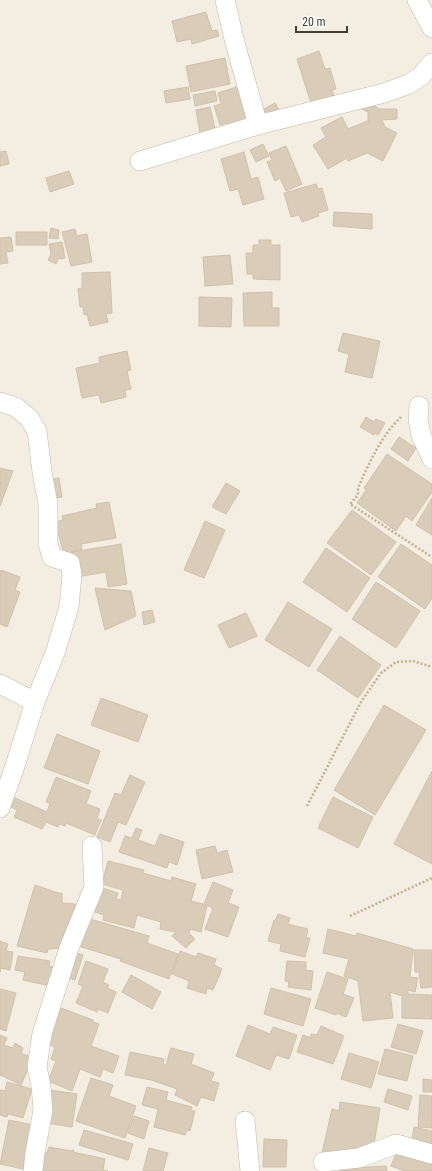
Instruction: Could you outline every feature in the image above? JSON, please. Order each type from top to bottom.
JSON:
[{"type":"street","points":[[225,0],[235,43],[258,125]]},
{"type":"street","points":[[417,0],[432,28]]},
{"type":"street","points":[[140,161],[258,125],[370,97],[409,84],[421,76],[432,63]]},
{"type":"street","points":[[0,402],[16,407],[29,418],[37,431],[48,504],[48,544],[52,557],[70,563],[72,575],[69,607],[55,654],[35,702],[0,808]]},
{"type":"street","points":[[419,406],[418,419],[421,435],[432,459]]},
{"type":"street","points":[[0,684],[35,702]]},
{"type":"street","points":[[33,1171],[43,1110],[42,1086],[37,1067],[42,1034],[69,948],[94,887],[92,846]]},
{"type":"street","points":[[246,1121],[250,1171]]},
{"type":"street","points":[[323,1162],[359,1158],[396,1144],[432,1154]]},
{"type":"path","points":[[419,406],[406,412],[394,423],[381,441],[358,488],[358,495],[350,504],[432,556]]},
{"type":"path","points":[[307,806],[361,702],[381,673],[396,662],[413,661],[432,667]]},
{"type":"path","points":[[350,916],[432,878]]},
{"type":"building","points":[[206,12],[212,31],[217,30],[219,36],[192,44],[191,39],[177,42],[172,21]]},
{"type":"building","points":[[319,51],[325,69],[330,68],[336,89],[332,90],[334,96],[311,103],[297,59]]},
{"type":"building","points":[[225,58],[230,84],[191,92],[186,66]]},
{"type":"building","points":[[243,85],[255,123],[230,131],[227,123],[220,125],[214,106],[221,104],[218,93]]},
{"type":"building","points":[[188,87],[190,99],[166,103],[164,91]]},
{"type":"building","points":[[215,91],[217,101],[195,106],[193,95]]},
{"type":"building","points":[[365,102],[380,109],[397,109],[397,119],[382,120],[385,127],[397,133],[383,161],[367,153],[348,161],[347,158],[328,169],[313,145],[326,137],[321,128],[342,117],[348,129],[370,120],[368,120],[368,112],[362,109]]},
{"type":"building","points":[[275,103],[282,116],[271,121],[264,109]]},
{"type":"building","points":[[210,107],[216,133],[201,139],[196,110]]},
{"type":"building","points":[[263,144],[269,156],[256,162],[250,150]]},
{"type":"building","points":[[286,146],[302,184],[286,191],[280,178],[275,181],[267,162],[272,160],[269,153]]},
{"type":"building","points":[[6,151],[9,164],[0,166],[0,152]]},
{"type":"building","points":[[244,152],[251,179],[258,177],[264,199],[243,205],[238,189],[230,191],[221,159]]},
{"type":"building","points":[[69,171],[74,184],[50,192],[46,178]]},
{"type":"building","points":[[316,184],[318,189],[322,188],[328,210],[318,213],[319,216],[302,222],[299,215],[291,217],[284,193]]},
{"type":"building","points":[[334,212],[372,214],[372,229],[333,226]]},
{"type":"building","points":[[51,228],[59,230],[58,239],[49,238]]},
{"type":"building","points":[[75,229],[77,236],[87,234],[92,262],[71,266],[62,232]]},
{"type":"building","points":[[16,232],[47,232],[47,245],[16,245]]},
{"type":"building","points":[[11,237],[13,251],[6,252],[8,263],[0,264],[0,238]]},
{"type":"building","points":[[259,240],[271,240],[271,245],[280,245],[280,280],[253,279],[253,274],[247,274],[246,253],[253,253],[253,245],[259,245]]},
{"type":"building","points":[[62,242],[65,258],[58,259],[56,264],[48,260],[51,254],[49,244]]},
{"type":"building","points":[[230,255],[233,284],[205,286],[203,257]]},
{"type":"building","points":[[110,272],[112,313],[106,314],[108,322],[90,326],[87,314],[84,315],[83,307],[80,307],[78,289],[82,288],[82,273]]},
{"type":"building","points":[[272,292],[272,308],[279,308],[279,326],[244,326],[243,293]]},
{"type":"building","points":[[199,297],[232,298],[231,327],[199,326]]},
{"type":"building","points":[[343,333],[380,341],[372,378],[345,372],[349,354],[338,351]]},
{"type":"building","points":[[127,351],[131,370],[127,371],[131,389],[125,390],[126,397],[101,403],[99,395],[82,398],[76,368],[100,363],[99,357]]},
{"type":"building","points":[[366,417],[374,422],[376,419],[385,423],[378,435],[375,433],[374,435],[360,427]]},
{"type":"building","points":[[399,437],[416,448],[408,461],[391,449]]},
{"type":"building","points":[[387,454],[432,484],[432,492],[412,521],[406,516],[396,531],[357,503],[366,490],[364,488]]},
{"type":"building","points":[[0,468],[13,471],[0,506]]},
{"type":"building","points":[[59,478],[62,497],[50,499],[46,480]]},
{"type":"building","points":[[226,483],[240,491],[226,514],[212,507]]},
{"type":"building","points":[[432,498],[432,535],[416,525]]},
{"type":"building","points":[[109,502],[116,538],[81,544],[82,549],[64,554],[55,522],[63,520],[62,516],[97,508],[96,504]]},
{"type":"building","points":[[352,510],[396,542],[371,575],[327,543]]},
{"type":"building","points":[[205,521],[225,530],[204,578],[184,570]]},
{"type":"building","points":[[121,544],[127,584],[108,587],[106,572],[77,577],[72,552]]},
{"type":"building","points":[[401,544],[432,565],[432,598],[425,609],[378,577]]},
{"type":"building","points":[[326,548],[370,578],[347,612],[303,582]]},
{"type":"building","points":[[1,570],[20,577],[15,590],[20,592],[7,627],[0,624]]},
{"type":"building","points":[[376,582],[420,611],[396,648],[352,619]]},
{"type":"building","points":[[95,588],[131,591],[136,616],[105,630]]},
{"type":"building","points":[[288,602],[332,629],[309,667],[265,640]]},
{"type":"building","points":[[152,610],[155,622],[144,625],[142,612]]},
{"type":"building","points":[[246,613],[257,636],[229,648],[218,625]]},
{"type":"building","points":[[340,636],[381,665],[358,698],[317,670]]},
{"type":"building","points":[[101,698],[148,715],[138,742],[91,725]]},
{"type":"building","points":[[384,705],[426,730],[375,815],[334,790]]},
{"type":"building","points":[[57,734],[100,751],[88,784],[44,768]]},
{"type":"building","points":[[432,771],[432,864],[394,844]]},
{"type":"building","points":[[130,775],[145,782],[126,825],[118,822],[110,842],[97,837],[115,793],[121,795]]},
{"type":"building","points":[[56,777],[91,791],[86,804],[100,809],[97,818],[101,820],[95,835],[66,823],[65,826],[59,824],[58,827],[46,822],[42,829],[14,817],[17,810],[9,806],[13,797],[47,812],[50,803],[46,802]]},
{"type":"building","points":[[333,797],[373,817],[358,848],[318,828]]},
{"type":"building","points":[[136,828],[142,830],[138,840],[155,846],[160,834],[184,842],[177,865],[169,862],[167,868],[119,852],[125,836],[132,838]]},
{"type":"building","points":[[215,846],[217,853],[227,850],[233,872],[202,879],[196,850]]},
{"type":"building","points":[[108,861],[144,870],[143,873],[171,881],[172,877],[196,884],[191,901],[207,905],[201,932],[190,929],[189,933],[195,939],[186,948],[172,936],[176,932],[160,929],[161,922],[137,915],[134,928],[103,920],[104,915],[92,911],[100,887],[118,893],[116,899],[121,900],[123,890],[102,884]]},
{"type":"building","points":[[213,882],[233,890],[228,903],[239,907],[228,937],[205,929],[213,908],[204,904]]},
{"type":"building","points":[[35,885],[62,893],[62,903],[75,904],[75,934],[63,934],[64,948],[48,949],[47,953],[17,946]]},
{"type":"building","points":[[278,914],[290,918],[288,924],[308,929],[306,938],[310,938],[305,957],[280,951],[281,944],[268,941],[274,920],[275,921]]},
{"type":"building","points":[[83,917],[149,936],[147,943],[178,954],[169,979],[120,961],[121,959],[75,945]]},
{"type":"building","points":[[328,929],[356,936],[357,933],[413,949],[410,977],[418,978],[415,992],[408,990],[408,994],[432,995],[432,1019],[402,1018],[402,996],[390,992],[393,1018],[363,1021],[358,981],[344,976],[349,959],[323,953]]},
{"type":"building","points":[[0,941],[8,944],[6,951],[13,952],[10,970],[1,968],[0,972]]},
{"type":"building","points":[[414,950],[432,950],[432,987],[421,988],[419,972],[415,972]]},
{"type":"building","points":[[180,951],[196,957],[198,953],[216,959],[214,965],[222,969],[213,990],[207,988],[206,994],[187,988],[189,981],[172,974]]},
{"type":"building","points":[[74,952],[83,955],[75,980],[66,977]]},
{"type":"building","points":[[18,956],[50,961],[49,966],[59,968],[55,987],[23,980],[25,972],[15,970]]},
{"type":"building","points":[[86,961],[108,969],[103,982],[109,985],[107,988],[116,992],[108,1013],[98,1009],[97,1012],[76,1003],[83,986],[78,984]]},
{"type":"building","points":[[287,961],[306,962],[306,970],[313,971],[311,990],[288,987],[289,982],[285,981]]},
{"type":"building","points":[[327,972],[348,979],[343,994],[354,998],[346,1017],[337,1013],[336,1015],[315,1008]]},
{"type":"building","points":[[131,975],[161,992],[152,1009],[122,992]]},
{"type":"building","points":[[271,988],[311,999],[303,1026],[264,1014]]},
{"type":"building","points":[[0,989],[16,993],[6,1031],[0,1029]]},
{"type":"building","points":[[61,1008],[93,1020],[93,1022],[99,1024],[91,1046],[119,1056],[113,1073],[103,1069],[100,1077],[80,1069],[72,1091],[48,1081],[56,1061],[51,1059],[55,1047],[47,1044]]},
{"type":"building","points":[[398,1024],[423,1031],[416,1054],[391,1047]]},
{"type":"building","points":[[248,1025],[270,1034],[273,1027],[297,1035],[289,1059],[276,1055],[270,1070],[236,1056]]},
{"type":"building","points":[[321,1026],[344,1036],[333,1064],[297,1052],[303,1035],[311,1038],[311,1034],[317,1035]]},
{"type":"building","points":[[0,1035],[7,1038],[4,1045],[13,1048],[15,1043],[23,1048],[21,1053],[33,1058],[21,1085],[0,1075]]},
{"type":"building","points":[[171,1048],[194,1054],[191,1064],[214,1073],[211,1081],[219,1083],[214,1101],[201,1097],[197,1106],[175,1095],[177,1089],[151,1080],[125,1075],[130,1052],[164,1059],[163,1065],[166,1065]]},
{"type":"building","points":[[385,1049],[413,1056],[407,1081],[378,1074]]},
{"type":"building","points":[[349,1053],[379,1062],[371,1088],[341,1079]]},
{"type":"building","points":[[91,1078],[113,1085],[109,1096],[136,1106],[125,1138],[76,1121]]},
{"type":"building","points":[[423,1079],[432,1080],[432,1092],[423,1092]]},
{"type":"building","points":[[7,1082],[32,1089],[23,1118],[8,1114],[7,1117],[0,1115],[0,1090],[5,1091]]},
{"type":"building","points":[[147,1087],[168,1092],[166,1100],[192,1107],[191,1111],[195,1111],[190,1131],[187,1130],[185,1135],[154,1127],[158,1109],[142,1105]]},
{"type":"building","points":[[388,1089],[412,1096],[408,1110],[384,1102]]},
{"type":"building","points":[[50,1090],[77,1094],[72,1127],[46,1123]]},
{"type":"building","points":[[420,1095],[432,1096],[432,1128],[418,1127]]},
{"type":"building","points":[[340,1102],[380,1108],[373,1151],[366,1153],[322,1153],[332,1109],[339,1111]]},
{"type":"building","points":[[134,1116],[149,1121],[144,1139],[128,1133]]},
{"type":"building","points":[[9,1120],[38,1126],[28,1170],[0,1164]]},
{"type":"building","points":[[414,1127],[432,1131],[432,1151],[411,1146]]},
{"type":"building","points":[[84,1130],[133,1144],[128,1160],[79,1145]]},
{"type":"building","points":[[264,1139],[287,1140],[286,1167],[263,1167]]},
{"type":"building","points":[[399,1146],[432,1158],[432,1171],[404,1171],[391,1166]]},
{"type":"building","points":[[49,1147],[72,1151],[74,1150],[73,1152],[105,1159],[103,1170],[108,1171],[38,1171],[42,1152],[47,1153]]},
{"type":"building","points":[[149,1148],[168,1153],[163,1171],[143,1171]]},
{"type":"building","points":[[386,1166],[387,1171],[339,1171],[339,1169]]}]
